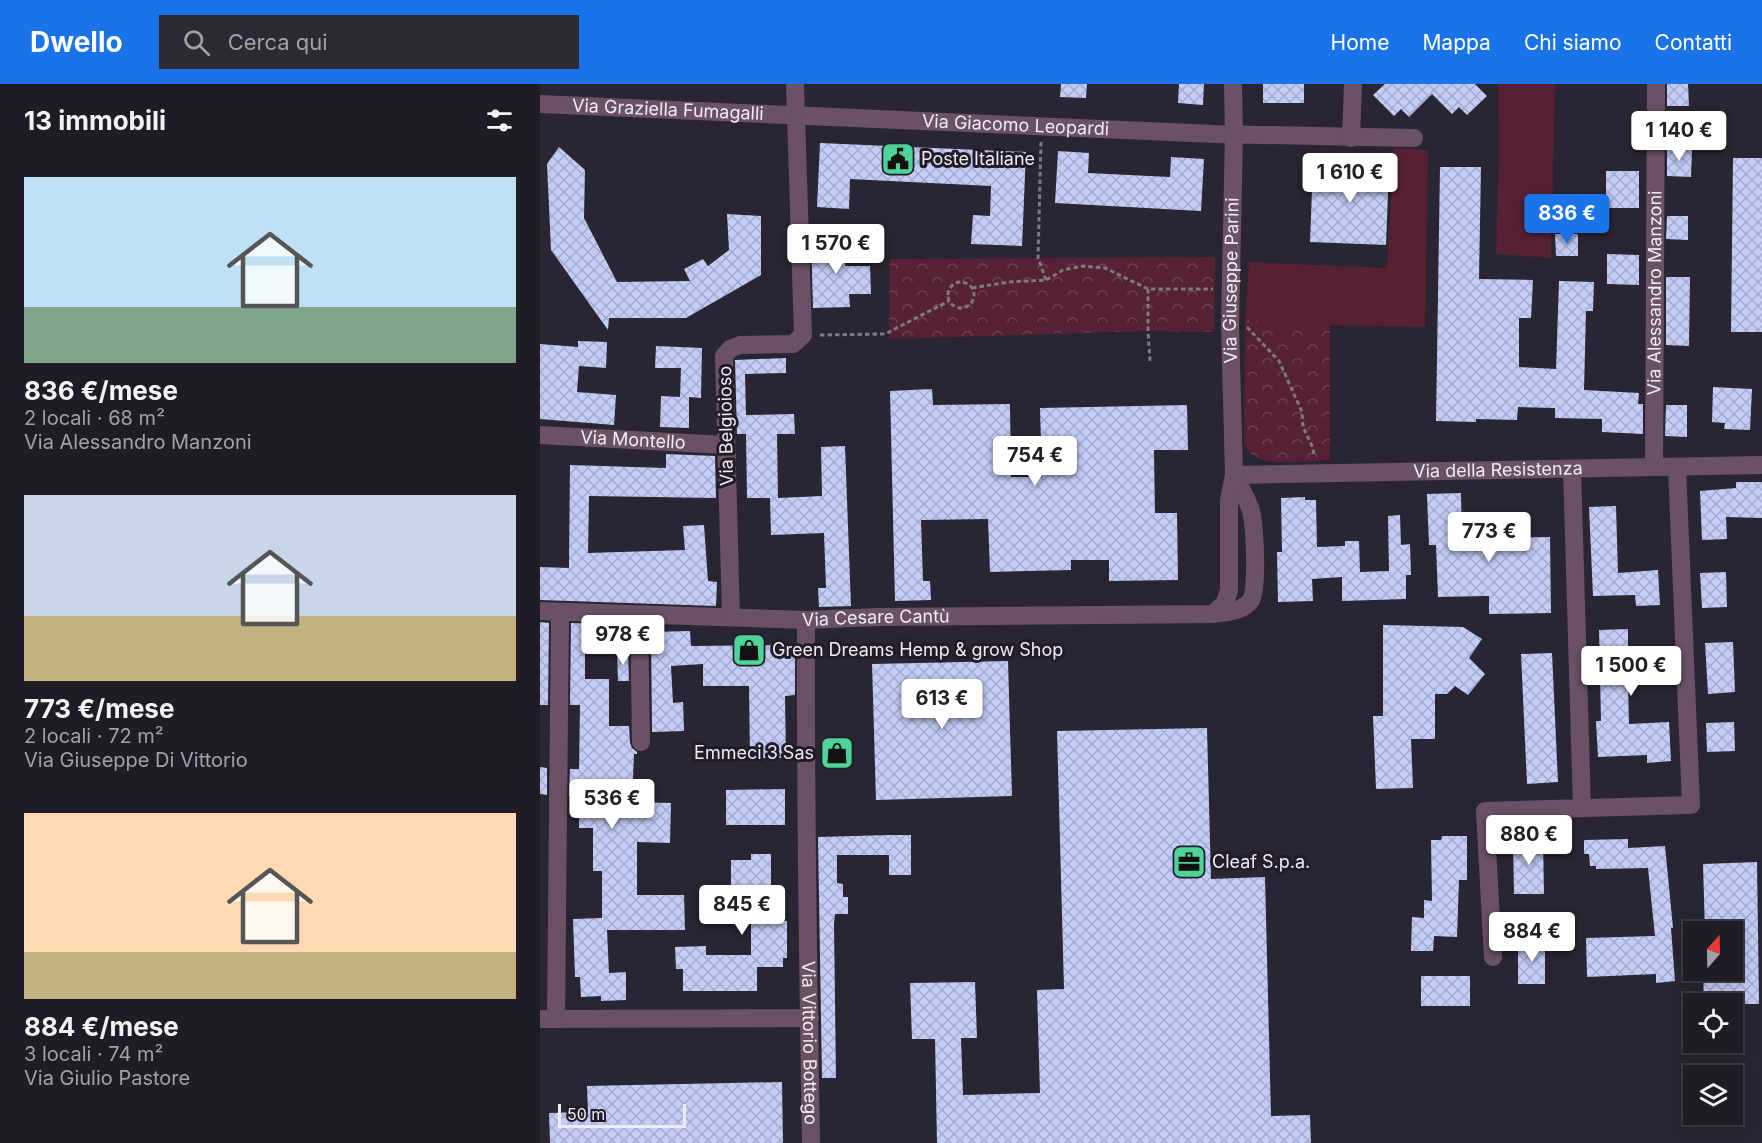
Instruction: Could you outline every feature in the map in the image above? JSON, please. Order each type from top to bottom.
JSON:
[{"type":"street","points":[[795,84],[803,335]]},
{"type":"street","name":"Via Giuseppe Parini","points":[[1213,614],[1225,603],[1229,590],[1229,500],[1234,475],[1230,325],[1233,84]]},
{"type":"street","points":[[1351,138],[1353,84]]},
{"type":"street","name":"Via Alessandro Manzoni","points":[[1654,467],[1656,84]]},
{"type":"street","name":"Via Graziella Fumagalli","points":[[540,104],[795,114]]},
{"type":"street","name":"Via Giacomo Leopardi","points":[[795,114],[1042,127],[1351,138],[1414,138]]},
{"type":"street","name":"Via Belgioioso","points":[[731,617],[724,356],[730,349],[740,345],[793,344],[803,335]]},
{"type":"street","name":"Via Montello","points":[[540,435],[726,446]]},
{"type":"street","name":"Via della Resistenza","points":[[1234,475],[1762,465]]},
{"type":"street","points":[[1492,957],[1485,812],[1691,805],[1677,466]]},
{"type":"street","points":[[1572,469],[1582,808]]},
{"type":"street","name":"Via Giuseppe Parini","points":[[1213,614],[1240,609],[1251,600],[1254,588],[1254,535],[1250,509],[1234,475]]},
{"type":"street","name":"Via Cesare Cantù","points":[[540,611],[806,620],[878,617],[1213,614]]},
{"type":"street","points":[[560,612],[548,1019],[810,1018]]},
{"type":"street","points":[[639,615],[640,742]]},
{"type":"street","name":"Via Vittorio Bottego","points":[[806,620],[805,821],[811,1143]]},
{"type":"path","points":[[1042,127],[1038,258],[1046,280]]},
{"type":"path","points":[[972,288],[1009,282],[1046,280],[1073,267],[1094,266],[1115,273],[1148,290],[1231,290]]},
{"type":"path","points":[[961,282],[972,288],[975,295],[968,307],[961,309],[954,307],[949,301],[950,288],[961,282]]},
{"type":"path","points":[[1148,290],[1150,361]]},
{"type":"path","points":[[803,335],[885,334],[949,301]]},
{"type":"path","points":[[1230,325],[1249,327],[1279,361],[1302,412],[1303,427],[1313,448],[1319,473]]},
{"type":"green space","points":[[1498,84],[1555,84],[1551,258],[1496,254]]},
{"type":"green space","points":[[1394,148],[1428,150],[1425,327],[1245,320],[1249,262],[1387,268]]},
{"type":"green space","points":[[1215,257],[1214,332],[1148,331],[889,339],[890,259]]},
{"type":"green space","points":[[1245,320],[1330,325],[1330,460],[1292,462],[1264,460],[1255,456],[1246,447],[1244,443]]},
{"type":"building","points":[[1061,84],[1087,84],[1086,98],[1060,97]]},
{"type":"building","points":[[1179,84],[1204,84],[1203,105],[1178,103]]},
{"type":"building","points":[[1263,84],[1304,84],[1304,103],[1263,103]]},
{"type":"building","points":[[1385,84],[1475,84],[1487,96],[1467,115],[1459,107],[1452,114],[1432,94],[1409,117],[1401,109],[1394,116],[1373,95]]},
{"type":"building","points":[[1667,84],[1688,84],[1689,106],[1667,106]]},
{"type":"building","points":[[820,143],[1026,152],[1022,246],[971,244],[973,215],[990,216],[991,186],[850,179],[849,209],[817,207]]},
{"type":"building","points":[[559,147],[585,170],[584,218],[617,282],[690,281],[684,269],[703,259],[708,266],[729,250],[727,214],[761,216],[761,275],[686,318],[609,318],[608,330],[551,250],[547,164]]},
{"type":"building","points":[[1667,147],[1692,148],[1691,177],[1667,176]]},
{"type":"building","points":[[1058,151],[1089,153],[1088,173],[1170,177],[1171,157],[1204,159],[1201,211],[1055,203]]},
{"type":"building","points":[[1733,158],[1762,158],[1762,332],[1731,332]]},
{"type":"building","points":[[1313,164],[1389,167],[1386,245],[1310,242]]},
{"type":"building","points":[[1440,167],[1481,167],[1479,279],[1533,280],[1531,318],[1519,318],[1519,367],[1556,369],[1559,281],[1594,282],[1593,311],[1586,311],[1584,390],[1639,393],[1638,404],[1643,404],[1643,434],[1602,432],[1602,419],[1555,418],[1555,408],[1518,407],[1517,420],[1436,421]]},
{"type":"building","points":[[1606,171],[1639,171],[1639,208],[1606,208]]},
{"type":"building","points":[[1667,216],[1688,216],[1688,240],[1666,239]]},
{"type":"building","points":[[1555,234],[1578,234],[1578,256],[1556,256]]},
{"type":"building","points":[[811,238],[845,238],[845,266],[870,266],[871,294],[849,294],[850,307],[813,308]]},
{"type":"building","points":[[1607,254],[1639,255],[1639,285],[1607,284]]},
{"type":"building","points":[[1666,277],[1690,277],[1689,346],[1666,345]]},
{"type":"building","points":[[578,341],[607,342],[606,368],[579,366],[577,392],[616,395],[614,425],[540,419],[540,344],[578,347]]},
{"type":"building","points":[[656,346],[702,348],[701,398],[689,397],[689,428],[660,427],[661,396],[680,397],[681,368],[655,368]]},
{"type":"building","points":[[786,358],[786,373],[745,374],[746,415],[794,414],[795,434],[777,434],[778,498],[822,496],[821,447],[845,446],[851,606],[819,607],[818,588],[826,588],[824,533],[771,535],[770,498],[747,498],[746,434],[737,434],[735,360]]},
{"type":"building","points":[[1713,387],[1752,389],[1750,430],[1724,429],[1725,423],[1712,422]]},
{"type":"building","points":[[932,389],[933,405],[1010,404],[1011,477],[1042,477],[1040,408],[1187,405],[1188,450],[1154,450],[1155,513],[1177,513],[1178,580],[1109,581],[1109,560],[1071,560],[1071,570],[990,572],[988,519],[921,520],[923,581],[930,581],[931,600],[895,601],[890,391]]},
{"type":"building","points":[[1666,405],[1687,405],[1687,437],[1665,436]]},
{"type":"building","points":[[666,454],[715,456],[716,498],[589,496],[588,553],[685,550],[683,526],[704,525],[708,581],[717,582],[716,606],[540,600],[540,567],[569,568],[570,465],[666,468]]},
{"type":"building","points":[[1736,482],[1762,482],[1762,518],[1726,517],[1727,539],[1702,540],[1700,491],[1736,488]]},
{"type":"building","points":[[1461,493],[1462,545],[1488,544],[1488,538],[1550,537],[1551,613],[1489,614],[1489,596],[1438,597],[1436,545],[1429,545],[1427,494]]},
{"type":"building","points":[[1305,497],[1305,500],[1316,500],[1317,547],[1345,546],[1345,541],[1359,541],[1360,572],[1389,571],[1388,516],[1400,515],[1401,545],[1410,544],[1411,575],[1406,575],[1406,599],[1342,601],[1342,577],[1312,579],[1313,601],[1278,602],[1277,552],[1282,552],[1281,498]]},
{"type":"building","points":[[1616,506],[1618,573],[1658,570],[1660,605],[1636,606],[1635,595],[1593,596],[1589,507]]},
{"type":"building","points":[[1726,572],[1727,607],[1702,608],[1700,573]]},
{"type":"building","points":[[540,622],[549,623],[548,705],[540,705]]},
{"type":"building","points":[[571,623],[599,624],[598,647],[585,646],[585,679],[609,679],[609,726],[629,726],[630,743],[637,752],[634,754],[632,802],[671,803],[670,843],[637,842],[637,895],[684,895],[685,930],[607,930],[609,973],[626,972],[626,1000],[601,1001],[601,996],[581,997],[580,977],[575,977],[573,919],[602,918],[602,871],[593,871],[593,828],[579,828],[579,796],[569,796],[570,769],[579,769],[580,705],[570,705]]},
{"type":"building","points":[[1383,625],[1463,627],[1482,639],[1469,658],[1485,674],[1468,695],[1455,686],[1447,694],[1435,694],[1435,739],[1411,739],[1413,788],[1376,789],[1373,716],[1383,716]]},
{"type":"building","points":[[1628,629],[1628,647],[1673,646],[1674,682],[1628,683],[1629,724],[1669,722],[1671,761],[1647,763],[1647,755],[1598,757],[1596,721],[1601,721],[1599,630]]},
{"type":"building","points":[[690,631],[691,646],[795,645],[795,695],[785,696],[786,758],[750,758],[749,686],[703,686],[703,664],[671,666],[673,703],[683,702],[684,731],[652,732],[651,632]]},
{"type":"building","points":[[1733,642],[1735,692],[1708,694],[1705,643]]},
{"type":"building","points":[[628,650],[629,681],[618,681],[617,651]]},
{"type":"building","points":[[1552,653],[1558,782],[1527,784],[1521,654]]},
{"type":"building","points":[[1008,661],[1012,796],[876,800],[872,664]]},
{"type":"building","points":[[1734,722],[1735,751],[1707,752],[1706,723]]},
{"type":"building","points":[[1207,728],[1211,879],[1265,877],[1271,1116],[1310,1115],[1311,1143],[937,1143],[935,1039],[912,1039],[910,983],[975,982],[977,1038],[961,1038],[963,1095],[1040,1093],[1037,990],[1064,989],[1057,731]]},
{"type":"building","points":[[540,767],[547,768],[547,795],[540,794]]},
{"type":"building","points":[[785,789],[785,825],[726,825],[726,790]]},
{"type":"building","points":[[911,835],[911,875],[889,875],[889,855],[837,855],[837,883],[843,884],[843,897],[848,897],[848,914],[835,914],[834,924],[836,1078],[822,1078],[818,837]]},
{"type":"building","points":[[1442,836],[1467,836],[1467,880],[1459,880],[1457,937],[1434,936],[1433,951],[1411,951],[1412,917],[1424,918],[1424,900],[1432,901],[1431,840],[1441,840]]},
{"type":"building","points":[[1543,838],[1544,894],[1514,894],[1513,839]]},
{"type":"building","points":[[1628,839],[1628,848],[1665,846],[1673,928],[1671,928],[1675,981],[1656,983],[1656,974],[1587,977],[1586,938],[1655,936],[1648,868],[1596,869],[1596,866],[1590,866],[1589,854],[1584,854],[1584,840]]},
{"type":"building","points":[[751,854],[771,854],[771,890],[776,890],[776,911],[781,910],[781,921],[787,921],[787,958],[783,958],[783,967],[757,967],[757,991],[683,991],[683,969],[676,969],[675,947],[706,946],[706,955],[751,955],[751,917],[738,917],[738,886],[731,886],[731,860],[751,860]]},
{"type":"building","points":[[1757,862],[1759,1004],[1743,1004],[1743,993],[1704,993],[1703,981],[1743,981],[1743,921],[1705,921],[1703,864]]},
{"type":"building","points":[[1518,942],[1545,942],[1545,984],[1518,984]]},
{"type":"building","points":[[1421,976],[1470,976],[1470,1006],[1421,1006]]},
{"type":"building","points":[[782,1082],[783,1143],[550,1143],[549,1113],[588,1112],[587,1086]]},
{"type":"place","name":"Poste Italiane","points":[[898,159]]},
{"type":"place","name":"Green Dreams Hemp & grow Shop","points":[[749,650]]},
{"type":"place","name":"Emmeci 3 Sas","points":[[837,753]]},
{"type":"place","name":"Cleaf S.p.a.","points":[[1189,862]]}]
